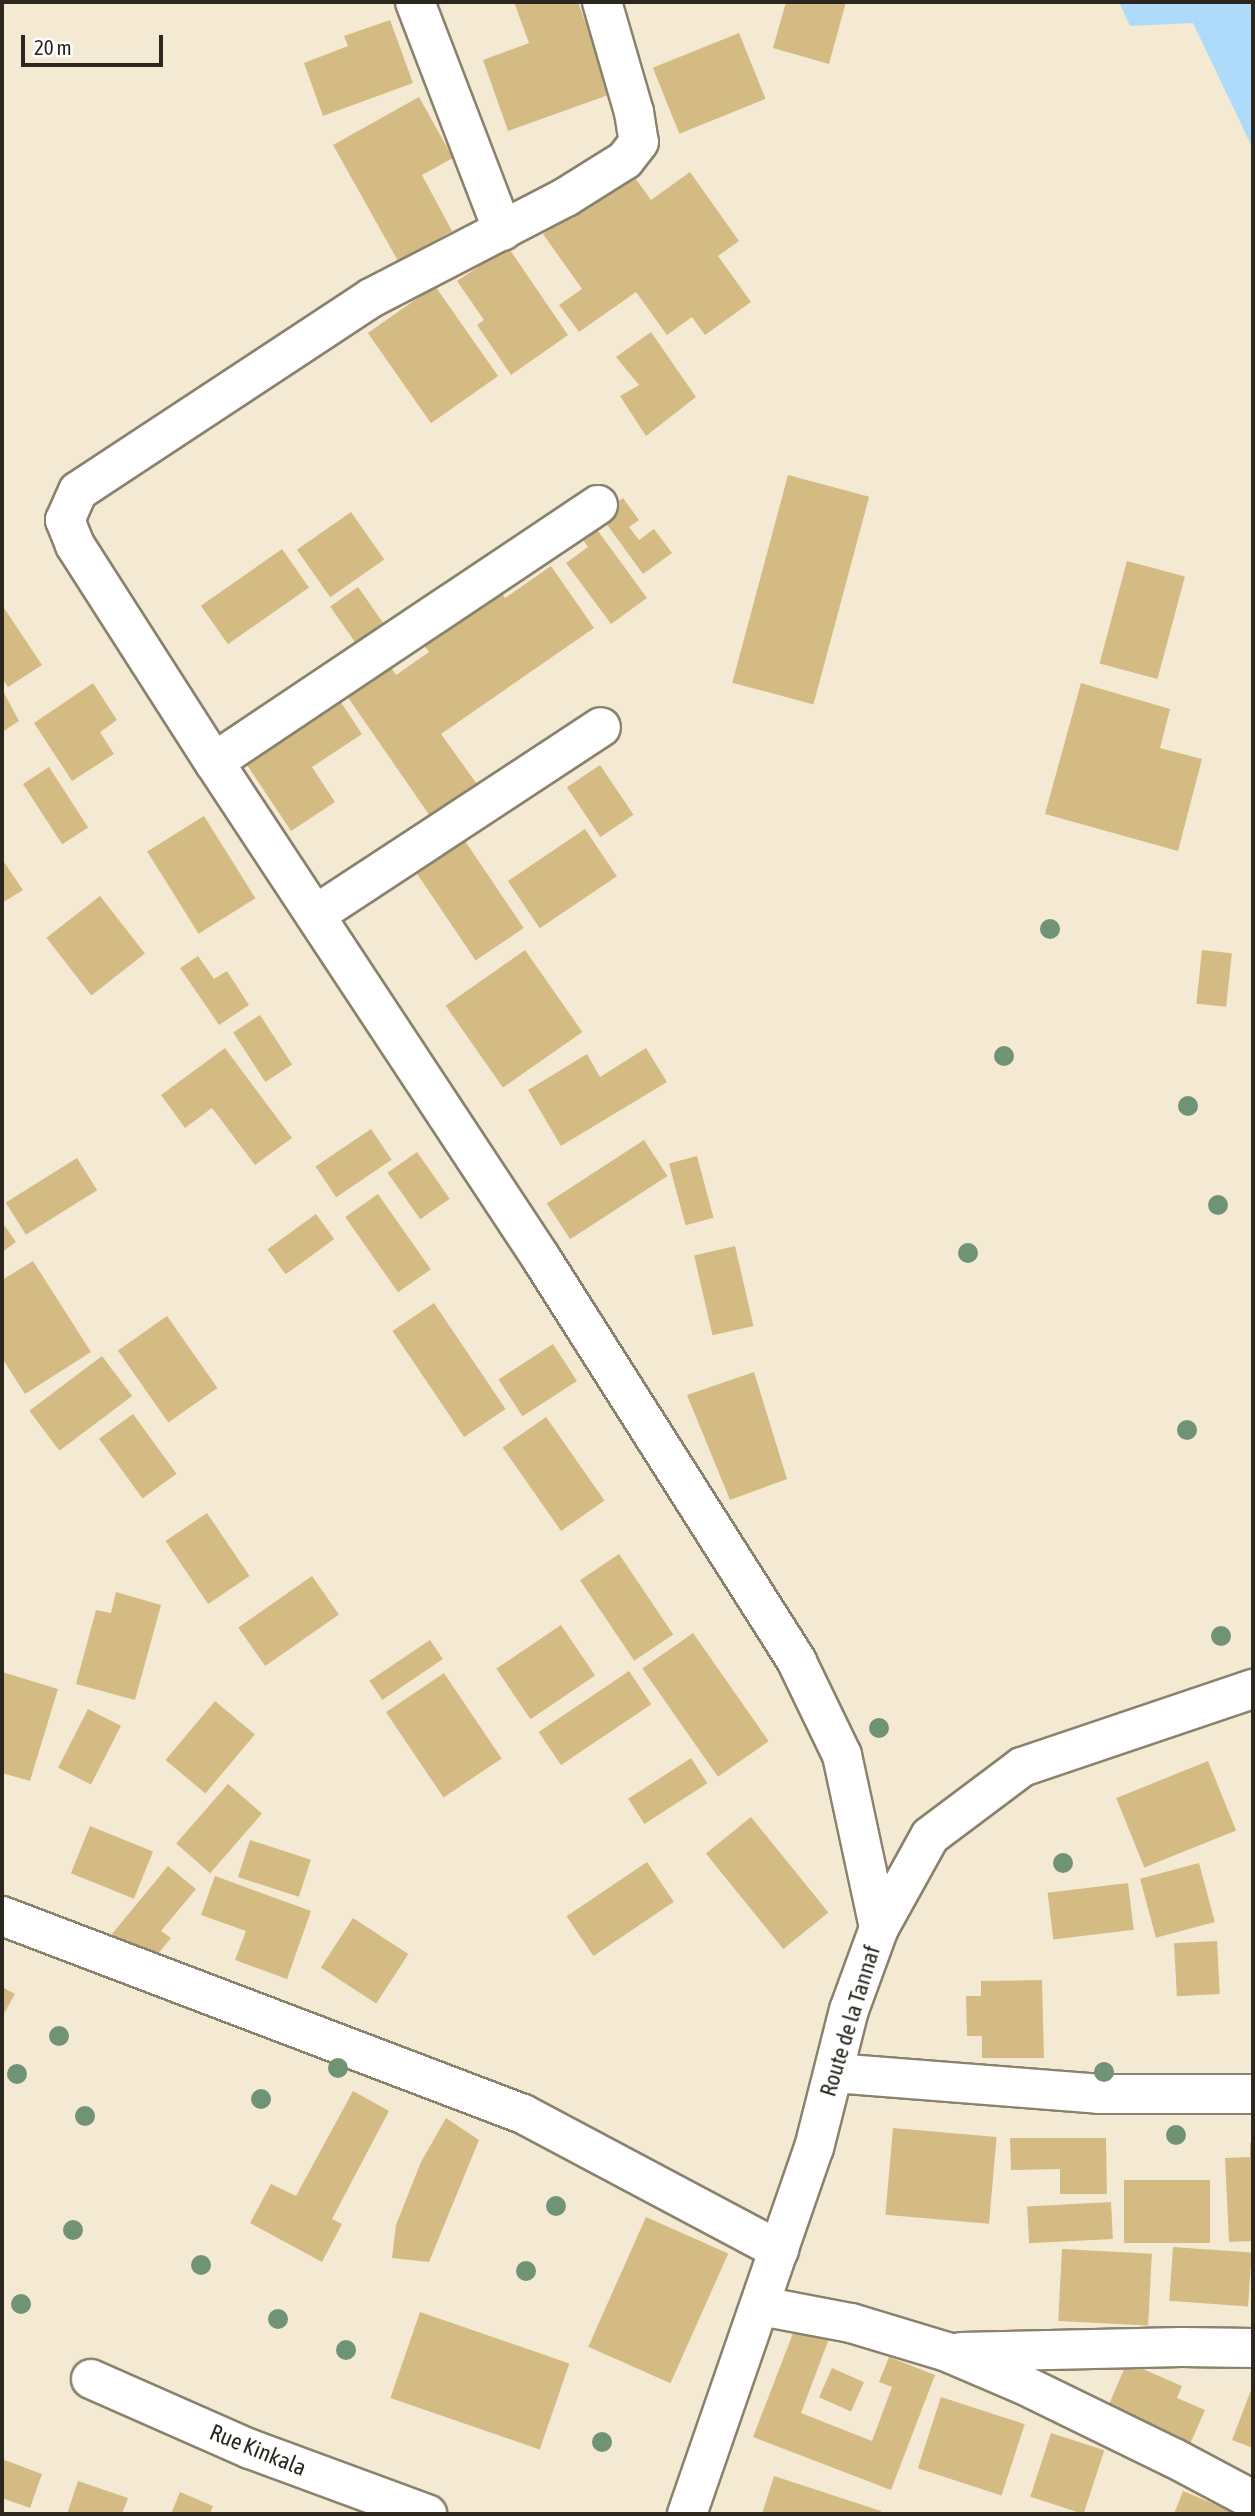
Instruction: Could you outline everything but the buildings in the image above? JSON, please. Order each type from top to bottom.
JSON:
[{"type":"street","points":[[415,2],[503,231]]},
{"type":"street","points":[[602,2],[634,111],[639,142],[625,160],[566,197],[372,298],[78,491],[65,520],[75,545],[214,762],[541,1258],[797,1662],[842,1755],[879,1928]]},
{"type":"street","points":[[214,762],[598,505]]},
{"type":"street","points":[[315,915],[601,727]]},
{"type":"street","name":"Route de la Tannaf","points":[[687,2514],[814,2148],[849,2010],[879,1928],[930,1836],[1022,1768],[1253,1689]]},
{"type":"street","points":[[2,1916],[523,2115],[779,2250]]},
{"type":"street","points":[[834,2073],[1098,2094],[1253,2094]]},
{"type":"street","points":[[761,2306],[851,2323],[947,2352],[1081,2413],[1253,2500]]},
{"type":"street","points":[[947,2352],[1253,2348]]},
{"type":"street","name":"Rue Kinkala","points":[[91,2379],[250,2449],[427,2514]]},
{"type":"water","points":[[1119,2],[1253,2],[1253,149],[1193,23],[1130,26]]}]
